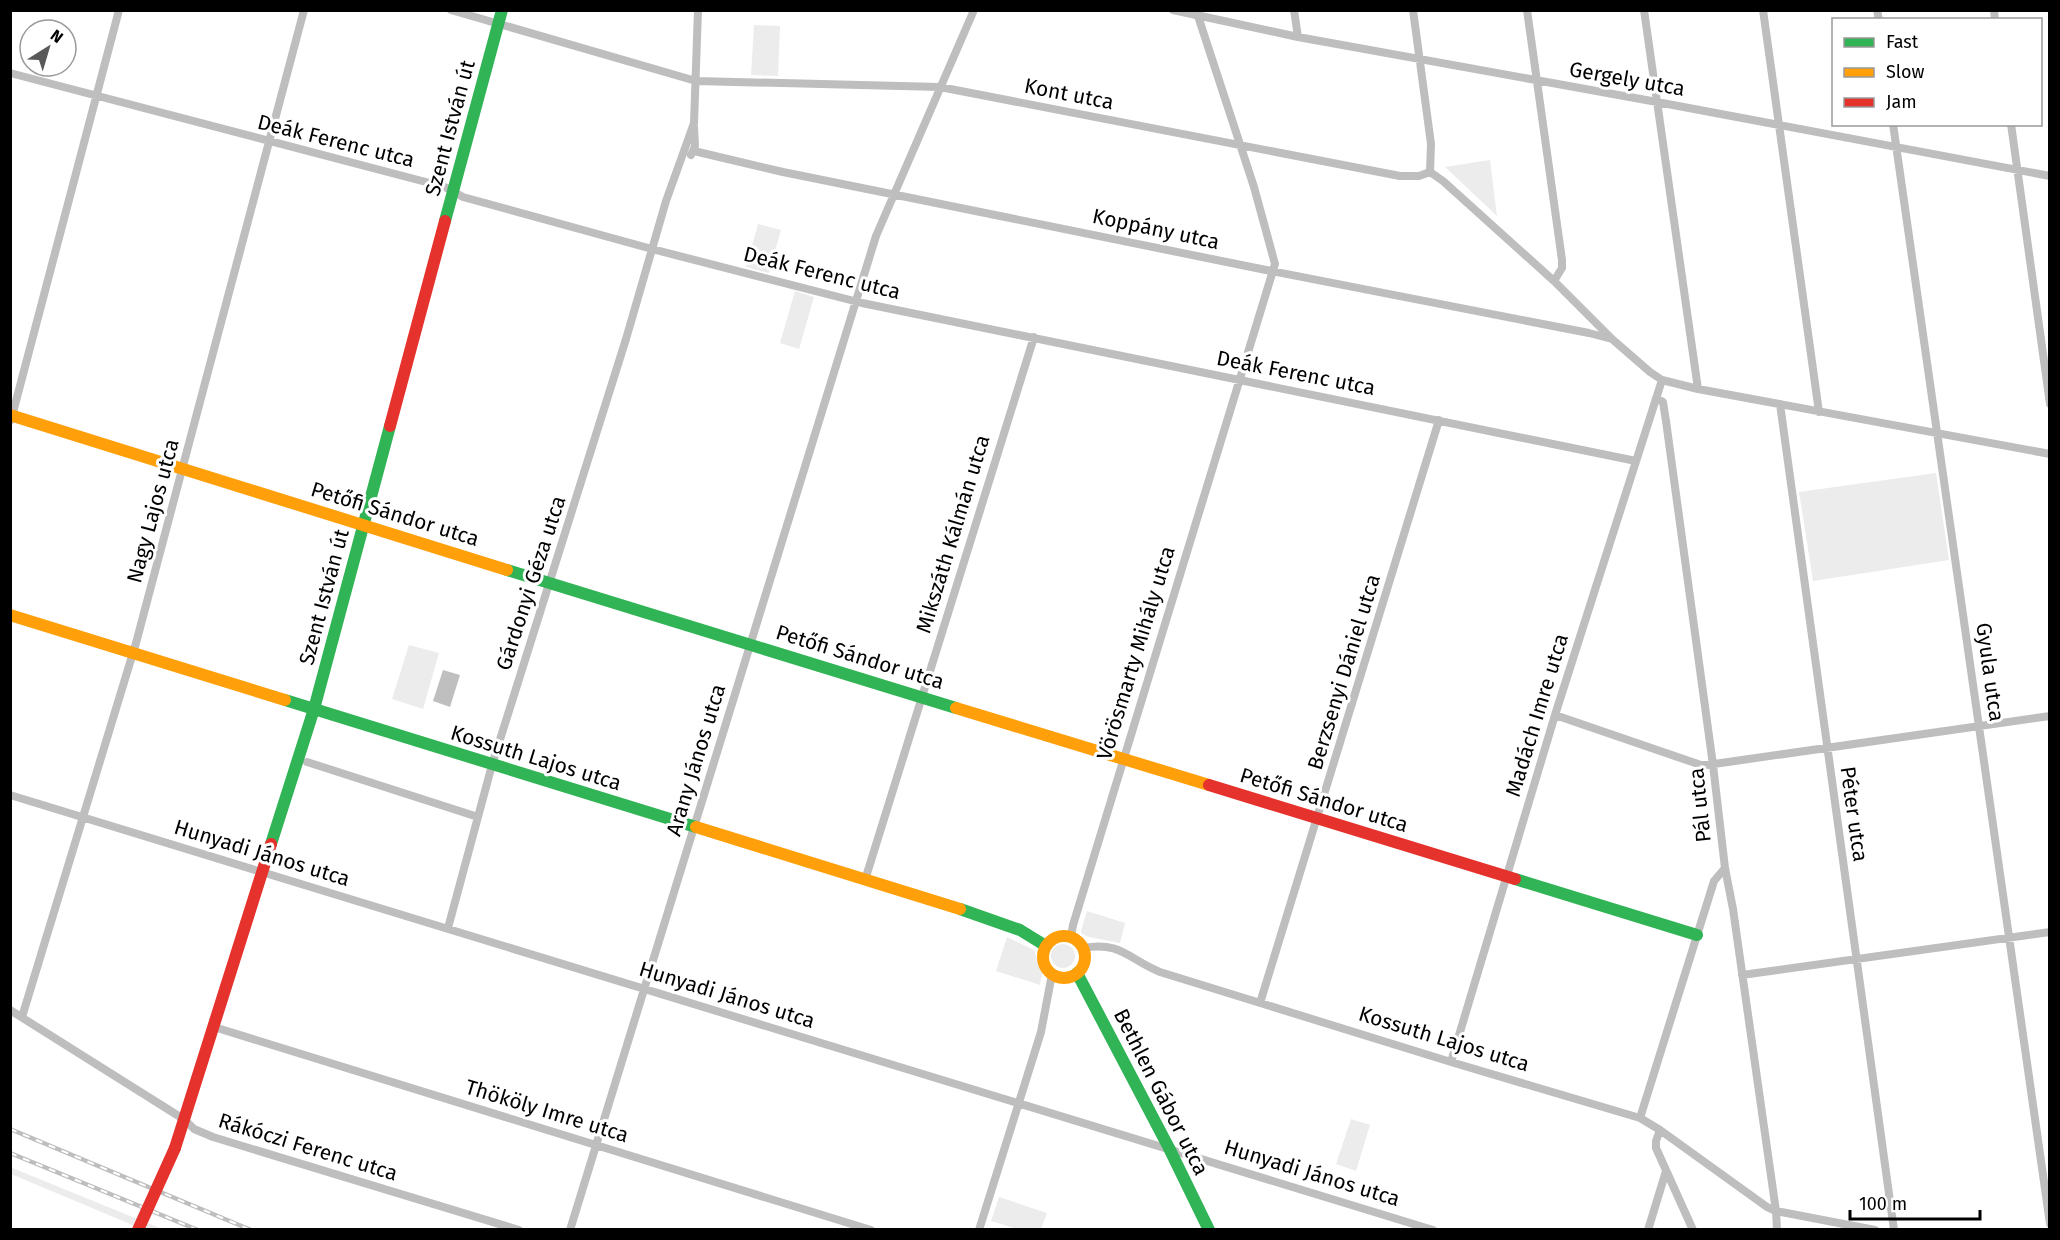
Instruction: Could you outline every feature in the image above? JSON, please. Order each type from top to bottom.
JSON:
[{"type":"street","points":[[11,417],[119,10]]},
{"type":"street","name":"Nagy Lajos utca","points":[[22,1017],[133,654],[304,10]]},
{"type":"street","name":"Kont utca","points":[[451,10],[696,81],[940,87],[1400,176],[1419,176],[1430,172]]},
{"type":"street","name":"Szent István út","points":[[138,1230],[185,1120],[314,709],[502,10]]},
{"type":"street","points":[[681,162],[694,151],[696,140],[694,123],[698,10]]},
{"type":"street","name":"Arany János utca","points":[[570,1230],[876,236],[974,10]]},
{"type":"street","name":"Gergely utca","points":[[1173,10],[1197,13],[1298,37],[2049,176]]},
{"type":"street","points":[[1294,10],[1298,37]]},
{"type":"street","points":[[1413,10],[1431,144],[1430,172],[1443,181],[1554,281],[1612,339],[1650,372],[1662,380],[1698,389],[2049,454]]},
{"type":"street","points":[[1527,10],[1562,260],[1560,274],[1554,281]]},
{"type":"street","points":[[1644,10],[1698,389]]},
{"type":"street","points":[[1763,10],[1819,412]]},
{"type":"street","points":[[1197,13],[1254,187],[1275,260],[1273,271]]},
{"type":"street","name":"Deák Ferenc utca","points":[[10,73],[444,187],[453,192],[652,249],[856,301],[1636,461]]},
{"type":"street","name":"Gárdonyi Géza utca","points":[[448,928],[492,765],[666,201],[694,123]]},
{"type":"street","name":"Gyula utca","points":[[1893,126],[2049,1224]]},
{"type":"street","points":[[2011,126],[2049,404]]},
{"type":"street","name":"Koppány utca","points":[[694,151],[783,172],[1567,328],[1612,339]]},
{"type":"street","name":"Vörösmarty Mihály utca","points":[[1071,937],[1122,758],[1273,271]]},
{"type":"street","name":"Mikszáth Kálmán utca","points":[[865,880],[1034,337]]},
{"type":"street","name":"Madách Imre utca","points":[[1451,1062],[1555,715],[1662,380]]},
{"type":"street","name":"Pál utca","points":[[1656,398],[1663,402],[1725,868],[1777,1230]]},
{"type":"street","name":"Péter utca","points":[[1779,404],[1894,1230]]},
{"type":"street","name":"Petőfi Sándor utca","points":[[11,417],[1697,935]]},
{"type":"street","name":"Berzsenyi Dániel utca","points":[[1260,1003],[1439,420]]},
{"type":"street","name":"Kossuth Lajos utca","points":[[10,615],[1007,925],[1036,938],[1046,946]]},
{"type":"street","points":[[1555,715],[1701,765],[2049,716]]},
{"type":"street","points":[[307,762],[478,817]]},
{"type":"street","name":"Hunyadi János utca","points":[[10,795],[248,868],[262,870],[1433,1230]]},
{"type":"street","points":[[1640,1119],[1714,881],[1725,868]]},
{"type":"street","points":[[1742,975],[2049,932]]},
{"type":"street","points":[[1057,937],[1071,937],[1083,948],[1084,961],[1077,973],[1065,977],[1052,974],[1044,964],[1046,946],[1057,937]]},
{"type":"street","name":"Kossuth Lajos utca","points":[[1083,948],[1104,946],[1120,949],[1142,964],[1160,972],[1640,1119],[1660,1130],[1760,1203],[1776,1211],[1875,1230]]},
{"type":"street","name":"Bethlen Gábor utca","points":[[1077,973],[1169,1148],[1209,1230]]},
{"type":"street","points":[[979,1230],[1041,1032],[1052,974]]},
{"type":"street","name":"Rákóczi Ferenc utca","points":[[10,1010],[185,1120],[191,1127],[213,1137],[519,1230]]},
{"type":"street","name":"Thököly Imre utca","points":[[214,1027],[871,1230]]},
{"type":"street","points":[[1660,1130],[1656,1148],[1693,1230]]},
{"type":"street","points":[[1648,1230],[1666,1171]]},
{"type":"shaded area","points":[[754,25],[780,26],[778,76],[751,75]]},
{"type":"shaded area","points":[[1490,160],[1497,216],[1445,167]]},
{"type":"shaded area","points":[[758,224],[781,230],[769,273],[746,267]]},
{"type":"shaded area","points":[[795,291],[814,297],[799,349],[780,343]]},
{"type":"shaded area","points":[[1936,473],[1949,560],[1813,581],[1799,492]]},
{"type":"shaded area","points":[[409,645],[439,653],[423,709],[392,699]]},
{"type":"shaded area","points":[[443,670],[460,675],[450,707],[433,701]]},
{"type":"shaded area","points":[[1087,911],[1125,923],[1120,943],[1082,934]]},
{"type":"shaded area","points":[[1007,937],[1034,950],[1042,974],[1040,985],[996,971]]},
{"type":"shaded area","points":[[1063,944],[1072,947],[1075,956],[1072,965],[1063,968],[1054,965],[1051,956],[1054,947]]},
{"type":"shaded area","points":[[1351,1119],[1370,1125],[1356,1171],[1336,1164]]},
{"type":"shaded area","points":[[10,1167],[162,1229],[142,1229],[11,1174]]},
{"type":"shaded area","points":[[999,1197],[1047,1213],[1041,1229],[1017,1229],[991,1221]]},
{"type":"railway","points":[[10,1129],[251,1230]]},
{"type":"railway","points":[[10,1153],[198,1230]]},
{"type":"traffic: fast","points":[[445,221],[502,10]]},
{"type":"traffic: fast","points":[[271,844],[314,709],[390,426]]},
{"type":"traffic: fast","points":[[507,570],[956,708]]},
{"type":"traffic: fast","points":[[285,700],[696,827]]},
{"type":"traffic: fast","points":[[1515,879],[1697,935]]},
{"type":"traffic: fast","points":[[960,909],[1020,930],[1046,946]]},
{"type":"traffic: fast","points":[[1077,973],[1169,1148],[1209,1230]]},
{"type":"traffic: slow","points":[[10,415],[507,570]]},
{"type":"traffic: slow","points":[[10,615],[285,700]]},
{"type":"traffic: slow","points":[[956,708],[1209,785]]},
{"type":"traffic: slow","points":[[696,827],[960,909]]},
{"type":"traffic: slow","points":[[1064,936],[1079,942],[1085,957],[1079,972],[1064,978],[1049,972],[1043,957],[1049,942],[1064,936]]},
{"type":"traffic: jam","points":[[390,426],[445,221]]},
{"type":"traffic: jam","points":[[1209,785],[1515,879]]},
{"type":"traffic: jam","points":[[175,1148],[271,844]]},
{"type":"traffic: jam","points":[[138,1230],[175,1148]]}]
